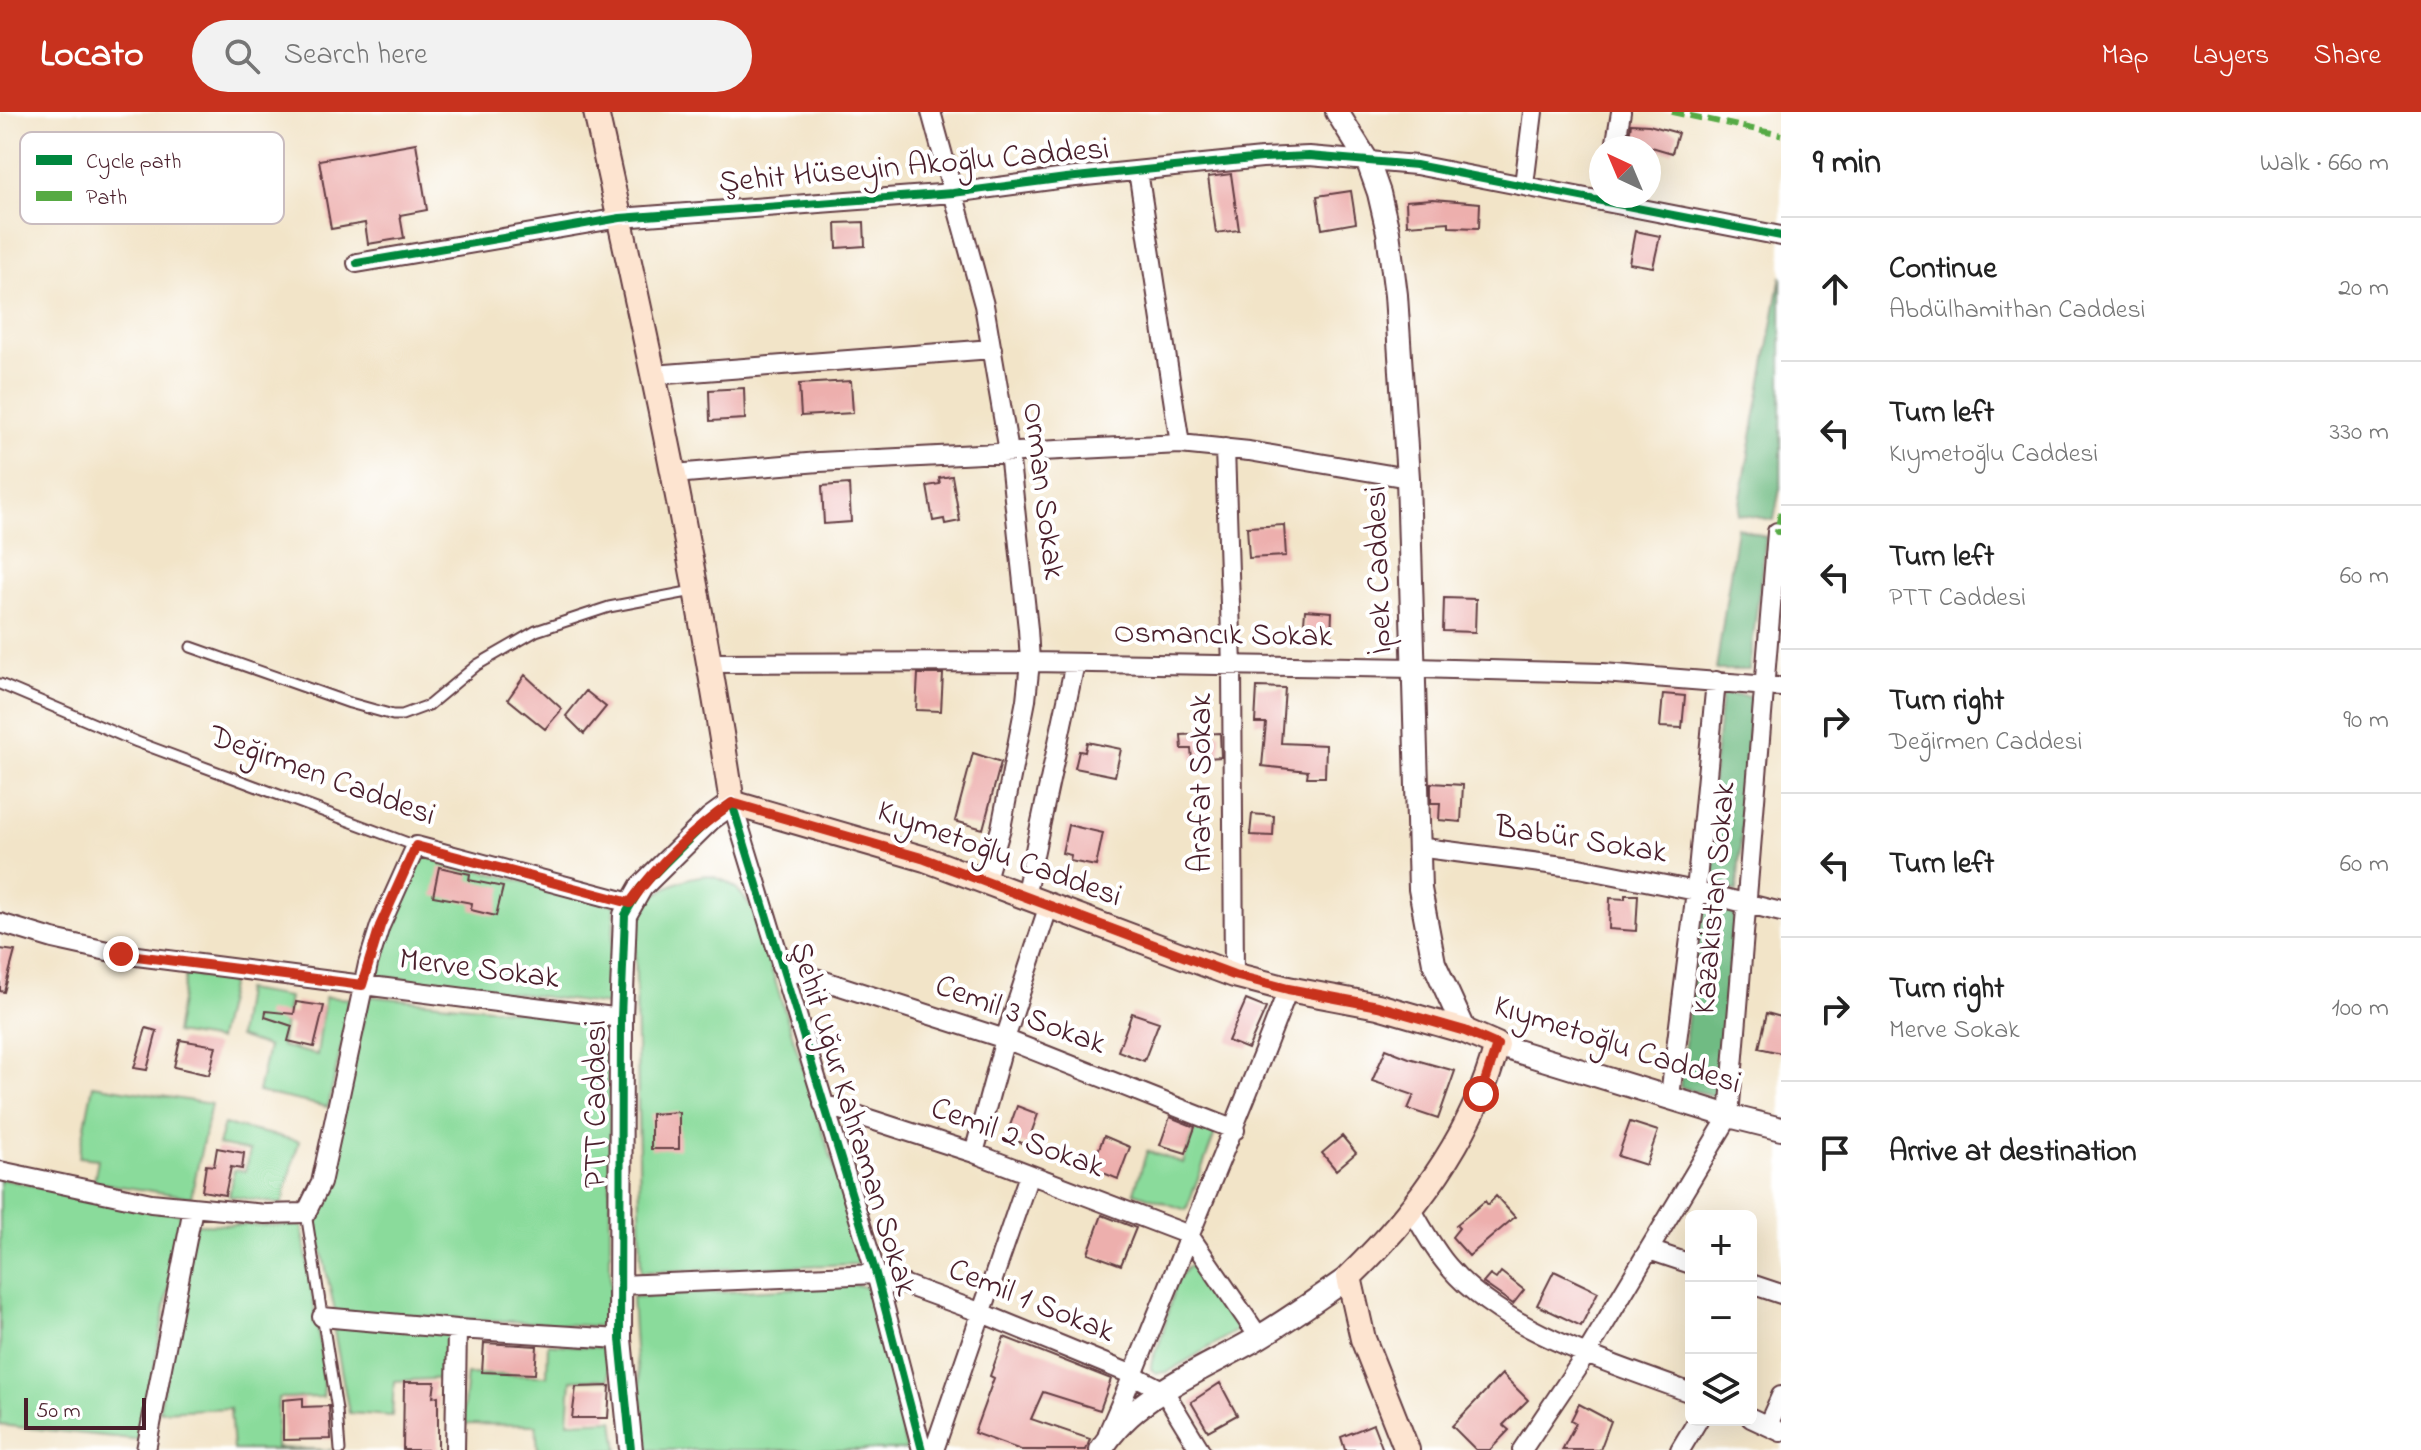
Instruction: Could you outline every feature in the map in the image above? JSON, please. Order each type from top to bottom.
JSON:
[{"type":"main road","points":[[596,112],[697,590],[732,803]]},
{"type":"main road","name":"Kıymetoğlu Caddesi","points":[[732,803],[925,859],[1234,975],[1378,1006],[1465,1031],[1497,1045]]},
{"type":"main road","points":[[1409,1445],[1363,1339],[1349,1277],[1412,1210],[1455,1146],[1481,1094],[1497,1045]]},
{"type":"street","name":"Orman Sokak","points":[[931,112],[984,305],[992,349],[1009,452],[1030,662],[1026,700],[1001,828],[985,882]]},
{"type":"street","name":"İpek Caddesi","points":[[1337,112],[1368,162],[1388,232],[1396,295],[1408,478],[1420,889],[1434,963],[1465,1031]]},
{"type":"street","points":[[1524,185],[1533,112]]},
{"type":"street","points":[[1617,136],[1621,112]]},
{"type":"street","name":"Şehit Hüseyin Akoğlu Caddesi","points":[[357,263],[620,218],[953,193],[1262,158],[1339,157],[1416,165],[1589,196]]},
{"type":"street","points":[[1138,171],[1180,444]]},
{"type":"street","name":"Şehit Hüseyin Akoğlu Caddesi","points":[[1648,208],[1781,236]]},
{"type":"street","points":[[653,375],[992,349]]},
{"type":"street","points":[[674,474],[819,462],[1180,444],[1225,448],[1408,478]]},
{"type":"street","name":"Arafat Sokak","points":[[1225,448],[1232,667],[1234,975]]},
{"type":"street","name":"Kazakistan Sokak","points":[[1522,1450],[1587,1353],[1729,1116],[1745,904],[1772,686],[1777,532]]},
{"type":"street","name":"Osmancık Sokak","points":[[711,663],[1030,662],[1415,668],[1603,673],[1772,686]]},
{"type":"street","points":[[1025,897],[1075,663]]},
{"type":"street","points":[[1670,1096],[1696,891],[1716,681]]},
{"type":"street","name":"PTT Caddesi","points":[[631,1450],[620,1339],[623,926],[630,903],[641,887],[710,819],[732,803]]},
{"type":"street","name":"Şehit Uğur Kahraman Sokak","points":[[732,803],[876,1274],[922,1450]]},
{"type":"street","points":[[0,1171],[127,1199],[265,1214],[306,1213],[321,1183],[362,985],[380,926],[416,846]]},
{"type":"street","name":"Değirmen Caddesi","points":[[416,846],[630,903]]},
{"type":"street","name":"Babür Sokak","points":[[1417,847],[1579,868],[1696,891],[1781,912]]},
{"type":"street","points":[[974,1153],[1005,1039],[1049,905]]},
{"type":"street","name":"Merve Sokak","points":[[0,923],[64,942],[121,954],[621,1018]]},
{"type":"street","name":"Cemil 3 Sokak","points":[[781,967],[1005,1039],[1235,1130]]},
{"type":"street","points":[[1101,1448],[1235,1130],[1288,989]]},
{"type":"street","name":"Kıymetoğlu Caddesi","points":[[1497,1045],[1781,1129]]},
{"type":"street","name":"Cemil 2 Sokak","points":[[823,1104],[974,1153],[1189,1235]]},
{"type":"street","points":[[934,1450],[1029,1175]]},
{"type":"street","points":[[146,1450],[193,1208]]},
{"type":"street","points":[[1412,1210],[1447,1265],[1495,1308],[1519,1323],[1587,1353],[1685,1391]]},
{"type":"street","points":[[1189,1235],[1259,1337]]},
{"type":"street","points":[[1649,1250],[1685,1262]]},
{"type":"street","name":"Cemil 1 Sokak","points":[[620,1285],[876,1274],[982,1313],[1133,1375],[1164,1391]]},
{"type":"street","points":[[1101,1448],[1136,1410],[1259,1337],[1349,1277]]},
{"type":"street","points":[[1757,1286],[1781,1294]]},
{"type":"street","points":[[322,1317],[620,1339]]},
{"type":"street","points":[[455,1450],[457,1329]]},
{"type":"street","points":[[1164,1391],[1200,1450]]},
{"type":"street","points":[[1767,1425],[1781,1396]]},
{"type":"street","points":[[1680,1450],[1694,1426]]},
{"type":"lane","points":[[191,647],[350,703],[402,715],[429,705],[477,665],[536,631],[596,610],[697,590]]},
{"type":"lane","name":"Değirmen Caddesi","points":[[0,684],[137,742],[416,846]]},
{"type":"lane","points":[[306,1213],[337,1410],[340,1450]]},
{"type":"green space","points":[[1781,276],[1781,483],[1774,520],[1738,514]]},
{"type":"green space","points":[[1737,527],[1766,537],[1749,670],[1716,670]]},
{"type":"green space","points":[[1722,694],[1751,697],[1737,892],[1701,884]]},
{"type":"green space","points":[[420,855],[615,905],[608,1005],[371,975],[376,950]]},
{"type":"green space","points":[[705,875],[733,886],[752,908],[859,1245],[861,1258],[857,1264],[641,1272],[635,929],[645,907],[661,891]]},
{"type":"green space","points":[[1701,900],[1735,907],[1719,1097],[1680,1087]]},
{"type":"green space","points":[[186,974],[231,981],[218,1040],[175,1033]]},
{"type":"green space","points":[[245,990],[289,997],[281,1046],[317,1055],[325,997],[352,999],[328,1107],[258,1092],[268,1047],[238,1037]]},
{"type":"green space","points":[[368,996],[600,1019],[610,1028],[610,1327],[335,1311],[316,1224],[327,1192]]},
{"type":"green space","points":[[93,1085],[211,1104],[191,1197],[94,1182],[98,1159],[79,1157]]},
{"type":"green space","points":[[1197,1122],[1217,1128],[1186,1210],[1134,1192],[1147,1151],[1183,1163]]},
{"type":"green space","points":[[224,1124],[299,1141],[282,1204],[229,1196],[234,1170],[245,1171],[250,1151],[218,1145]]},
{"type":"green space","points":[[0,1179],[182,1214],[141,1440],[0,1425]]},
{"type":"green space","points":[[195,1224],[302,1226],[323,1365],[323,1397],[278,1398],[276,1448],[333,1450],[233,1450],[230,1408],[159,1411]]},
{"type":"green space","points":[[1189,1266],[1197,1267],[1204,1274],[1244,1326],[1168,1372],[1156,1373],[1151,1369],[1152,1361],[1174,1290]]},
{"type":"green space","points":[[858,1285],[873,1290],[906,1450],[648,1450],[635,1349],[632,1297]]},
{"type":"green space","points":[[333,1325],[449,1330],[448,1378],[394,1381],[392,1416],[349,1413]]},
{"type":"green space","points":[[548,1344],[608,1348],[609,1379],[571,1380],[568,1422],[614,1420],[618,1450],[538,1450],[536,1425],[462,1424],[467,1374],[547,1376]]},
{"type":"building","points":[[1631,124],[1649,125],[1678,133],[1672,153],[1661,150],[1661,136],[1629,136]]},
{"type":"building","points":[[416,143],[427,210],[400,215],[404,238],[368,244],[365,223],[331,229],[319,160]]},
{"type":"building","points":[[1231,174],[1239,230],[1216,233],[1208,177]]},
{"type":"building","points":[[1351,191],[1356,223],[1322,229],[1317,196]]},
{"type":"building","points":[[1433,199],[1480,203],[1479,228],[1449,227],[1449,222],[1407,225],[1406,201]]},
{"type":"building","points":[[864,222],[865,246],[837,248],[836,223]]},
{"type":"building","points":[[1635,231],[1660,236],[1653,267],[1629,263]]},
{"type":"building","points":[[851,381],[853,413],[801,416],[799,384]]},
{"type":"building","points":[[744,388],[745,419],[710,421],[709,390]]},
{"type":"building","points":[[952,476],[960,521],[945,524],[944,519],[933,521],[927,486],[940,484],[939,478]]},
{"type":"building","points":[[849,484],[851,522],[824,524],[822,486]]},
{"type":"building","points":[[1284,525],[1286,556],[1249,558],[1247,527]]},
{"type":"building","points":[[1444,598],[1476,599],[1475,632],[1443,631]]},
{"type":"building","points":[[1305,610],[1332,612],[1331,638],[1303,636]]},
{"type":"building","points":[[918,674],[943,674],[941,711],[916,710]]},
{"type":"building","points":[[525,675],[562,709],[545,729],[508,699]]},
{"type":"building","points":[[1257,687],[1285,688],[1281,743],[1326,745],[1325,777],[1307,777],[1308,771],[1262,766],[1266,723],[1255,723]]},
{"type":"building","points":[[586,691],[606,707],[584,734],[566,716]]},
{"type":"building","points":[[1663,694],[1685,696],[1682,728],[1660,727]]},
{"type":"building","points":[[1220,733],[1221,757],[1192,759],[1191,749],[1182,749],[1181,735]]},
{"type":"building","points":[[1087,742],[1121,749],[1115,776],[1075,768],[1079,751],[1085,752]]},
{"type":"building","points":[[973,753],[1001,762],[983,829],[955,821]]},
{"type":"building","points":[[1431,783],[1463,785],[1461,822],[1439,820],[1440,803],[1431,803]]},
{"type":"building","points":[[1252,814],[1274,816],[1273,836],[1250,835]]},
{"type":"building","points":[[1068,825],[1103,833],[1096,866],[1070,861],[1071,855],[1062,853]]},
{"type":"building","points":[[439,867],[470,874],[469,880],[503,887],[496,916],[471,910],[472,903],[433,896]]},
{"type":"building","points":[[1625,895],[1638,895],[1636,931],[1609,929],[1610,898],[1625,899]]},
{"type":"building","points":[[0,949],[15,951],[4,992],[0,991]]},
{"type":"building","points":[[1246,1000],[1266,1008],[1248,1049],[1228,1041]]},
{"type":"building","points":[[296,1002],[324,1006],[314,1047],[288,1041],[292,1026],[265,1017],[266,1011],[294,1014]]},
{"type":"building","points":[[1132,1013],[1159,1022],[1144,1061],[1118,1051]]},
{"type":"building","points":[[1767,1013],[1781,1017],[1781,1053],[1759,1048]]},
{"type":"building","points":[[146,1028],[157,1031],[147,1070],[134,1068]]},
{"type":"building","points":[[180,1040],[216,1046],[209,1075],[174,1067]]},
{"type":"building","points":[[1386,1049],[1455,1071],[1438,1119],[1408,1109],[1414,1095],[1372,1081]]},
{"type":"building","points":[[1017,1106],[1038,1114],[1027,1145],[1006,1137]]},
{"type":"building","points":[[679,1112],[679,1149],[651,1149],[651,1114]]},
{"type":"building","points":[[1170,1117],[1195,1127],[1186,1153],[1160,1145]]},
{"type":"building","points":[[1630,1122],[1658,1131],[1646,1165],[1618,1156]]},
{"type":"building","points":[[1104,1136],[1130,1147],[1118,1179],[1091,1168]]},
{"type":"building","points":[[1342,1136],[1356,1153],[1336,1170],[1322,1153]]},
{"type":"building","points":[[217,1148],[244,1153],[242,1169],[231,1167],[225,1195],[202,1191],[206,1165],[214,1166]]},
{"type":"building","points":[[1496,1196],[1515,1217],[1469,1256],[1452,1237],[1459,1228],[1456,1225],[1485,1201],[1488,1205]]},
{"type":"building","points":[[1102,1215],[1136,1228],[1121,1265],[1088,1253]]},
{"type":"building","points":[[1554,1271],[1598,1292],[1581,1326],[1537,1305]]},
{"type":"building","points":[[1501,1272],[1524,1290],[1513,1304],[1483,1283],[1490,1275],[1496,1279]]},
{"type":"building","points":[[1004,1337],[1111,1379],[1100,1410],[1043,1392],[1031,1419],[1090,1439],[1086,1450],[1021,1450],[974,1433],[994,1378],[990,1376]]},
{"type":"building","points":[[484,1343],[537,1346],[535,1374],[482,1372]]},
{"type":"building","points":[[1502,1374],[1528,1400],[1503,1425],[1509,1430],[1490,1450],[1476,1450],[1452,1426]]},
{"type":"building","points":[[404,1382],[435,1382],[433,1397],[438,1396],[438,1450],[403,1450]]},
{"type":"building","points":[[1220,1383],[1237,1415],[1208,1431],[1191,1402]]},
{"type":"building","points":[[610,1386],[608,1418],[572,1418],[576,1387]]},
{"type":"building","points":[[303,1398],[303,1407],[329,1406],[331,1439],[283,1440],[283,1400]]},
{"type":"building","points":[[1579,1404],[1611,1421],[1600,1450],[1562,1450],[1576,1423],[1571,1420]]},
{"type":"building","points":[[1373,1424],[1383,1450],[1345,1450],[1341,1437]]},
{"type":"marked path","points":[[1672,112],[1781,135]]},
{"type":"marked path","points":[[1781,512],[1777,532],[1781,532]]},
{"type":"cycle path","points":[[357,263],[620,218],[953,193],[1066,178],[1309,156],[1416,165],[1781,236]]},
{"type":"cycle path","points":[[631,1450],[620,1339],[621,1018],[625,915],[641,887],[710,819],[732,803],[876,1274],[922,1450]]},
{"type":"route","points":[[121,954],[362,985],[380,926],[416,846],[630,903],[641,887],[681,847],[732,803],[925,859],[1234,975],[1378,1006],[1465,1031],[1497,1045],[1481,1094]]}]
